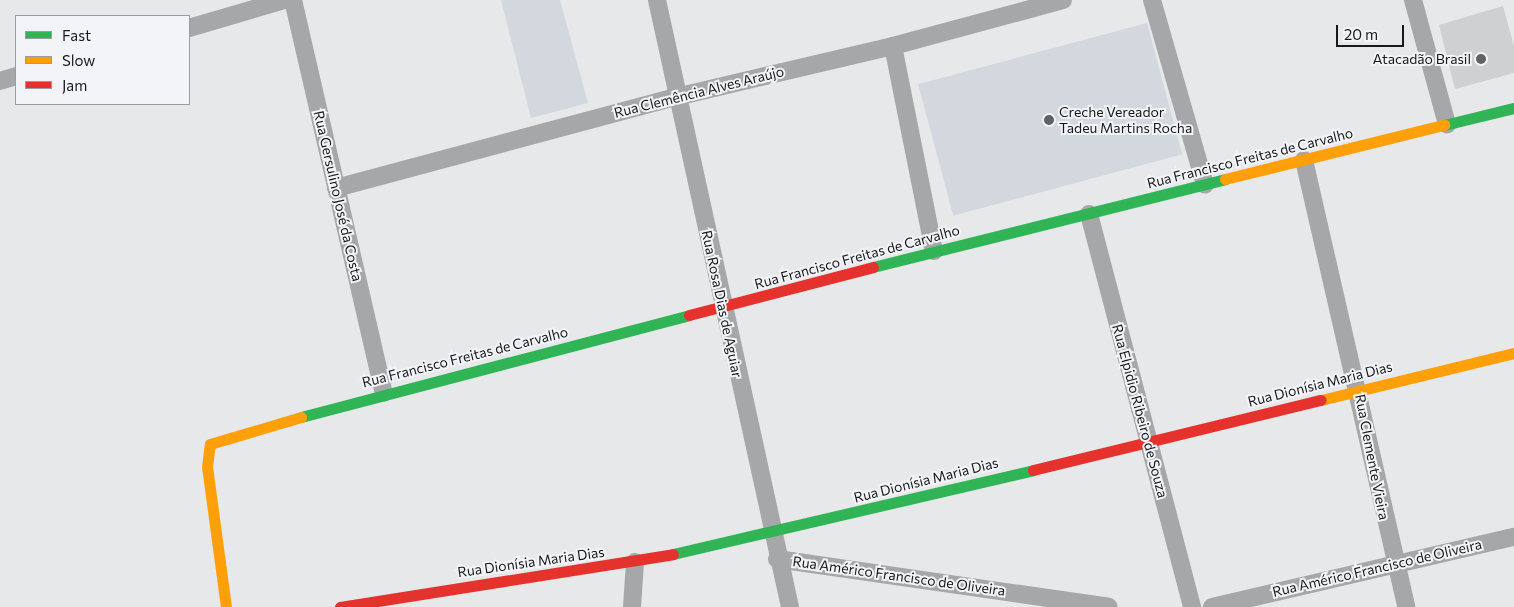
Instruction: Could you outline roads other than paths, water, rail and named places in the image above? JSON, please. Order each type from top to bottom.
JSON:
[{"type":"street","points":[[190,28],[284,0]]},
{"type":"street","name":"Rua Gersulino José da Costa","points":[[293,0],[384,393]]},
{"type":"street","name":"Rua Rosa Dias de Aguiar","points":[[657,0],[676,96],[724,308],[777,559],[790,607]]},
{"type":"street","name":"Rua Clemência Alves Araújo","points":[[336,188],[676,96],[892,46],[1059,0]]},
{"type":"street","points":[[1152,0],[1205,185]]},
{"type":"street","points":[[1414,0],[1447,124]]},
{"type":"street","points":[[892,46],[934,251]]},
{"type":"street","points":[[0,80],[15,76]]},
{"type":"street","name":"Rua Francisco Freitas de Carvalho","points":[[226,607],[207,467],[210,444],[231,435],[384,393],[724,308],[934,251],[1514,108]]},
{"type":"street","name":"Rua Clemente Vieira","points":[[1304,160],[1359,390],[1393,562],[1406,607]]},
{"type":"street","name":"Rua Elpidio Ribeiro de Souza","points":[[1089,214],[1192,607]]},
{"type":"street","name":"Rua Dionísia Maria Dias","points":[[340,607],[431,599],[635,562],[772,534],[1514,353]]},
{"type":"street","name":"Rua Américo Francisco de Oliveira","points":[[1212,607],[1393,562],[1514,537]]},
{"type":"street","name":"Rua Américo Francisco de Oliveira","points":[[777,559],[1109,607]]},
{"type":"street","points":[[632,607],[635,562]]},
{"type":"place","name":"Atacadão Brasil","points":[[1481,59]]},
{"type":"place","name":"Creche Vereador Tadeu Martins Rocha","points":[[1049,120]]}]
